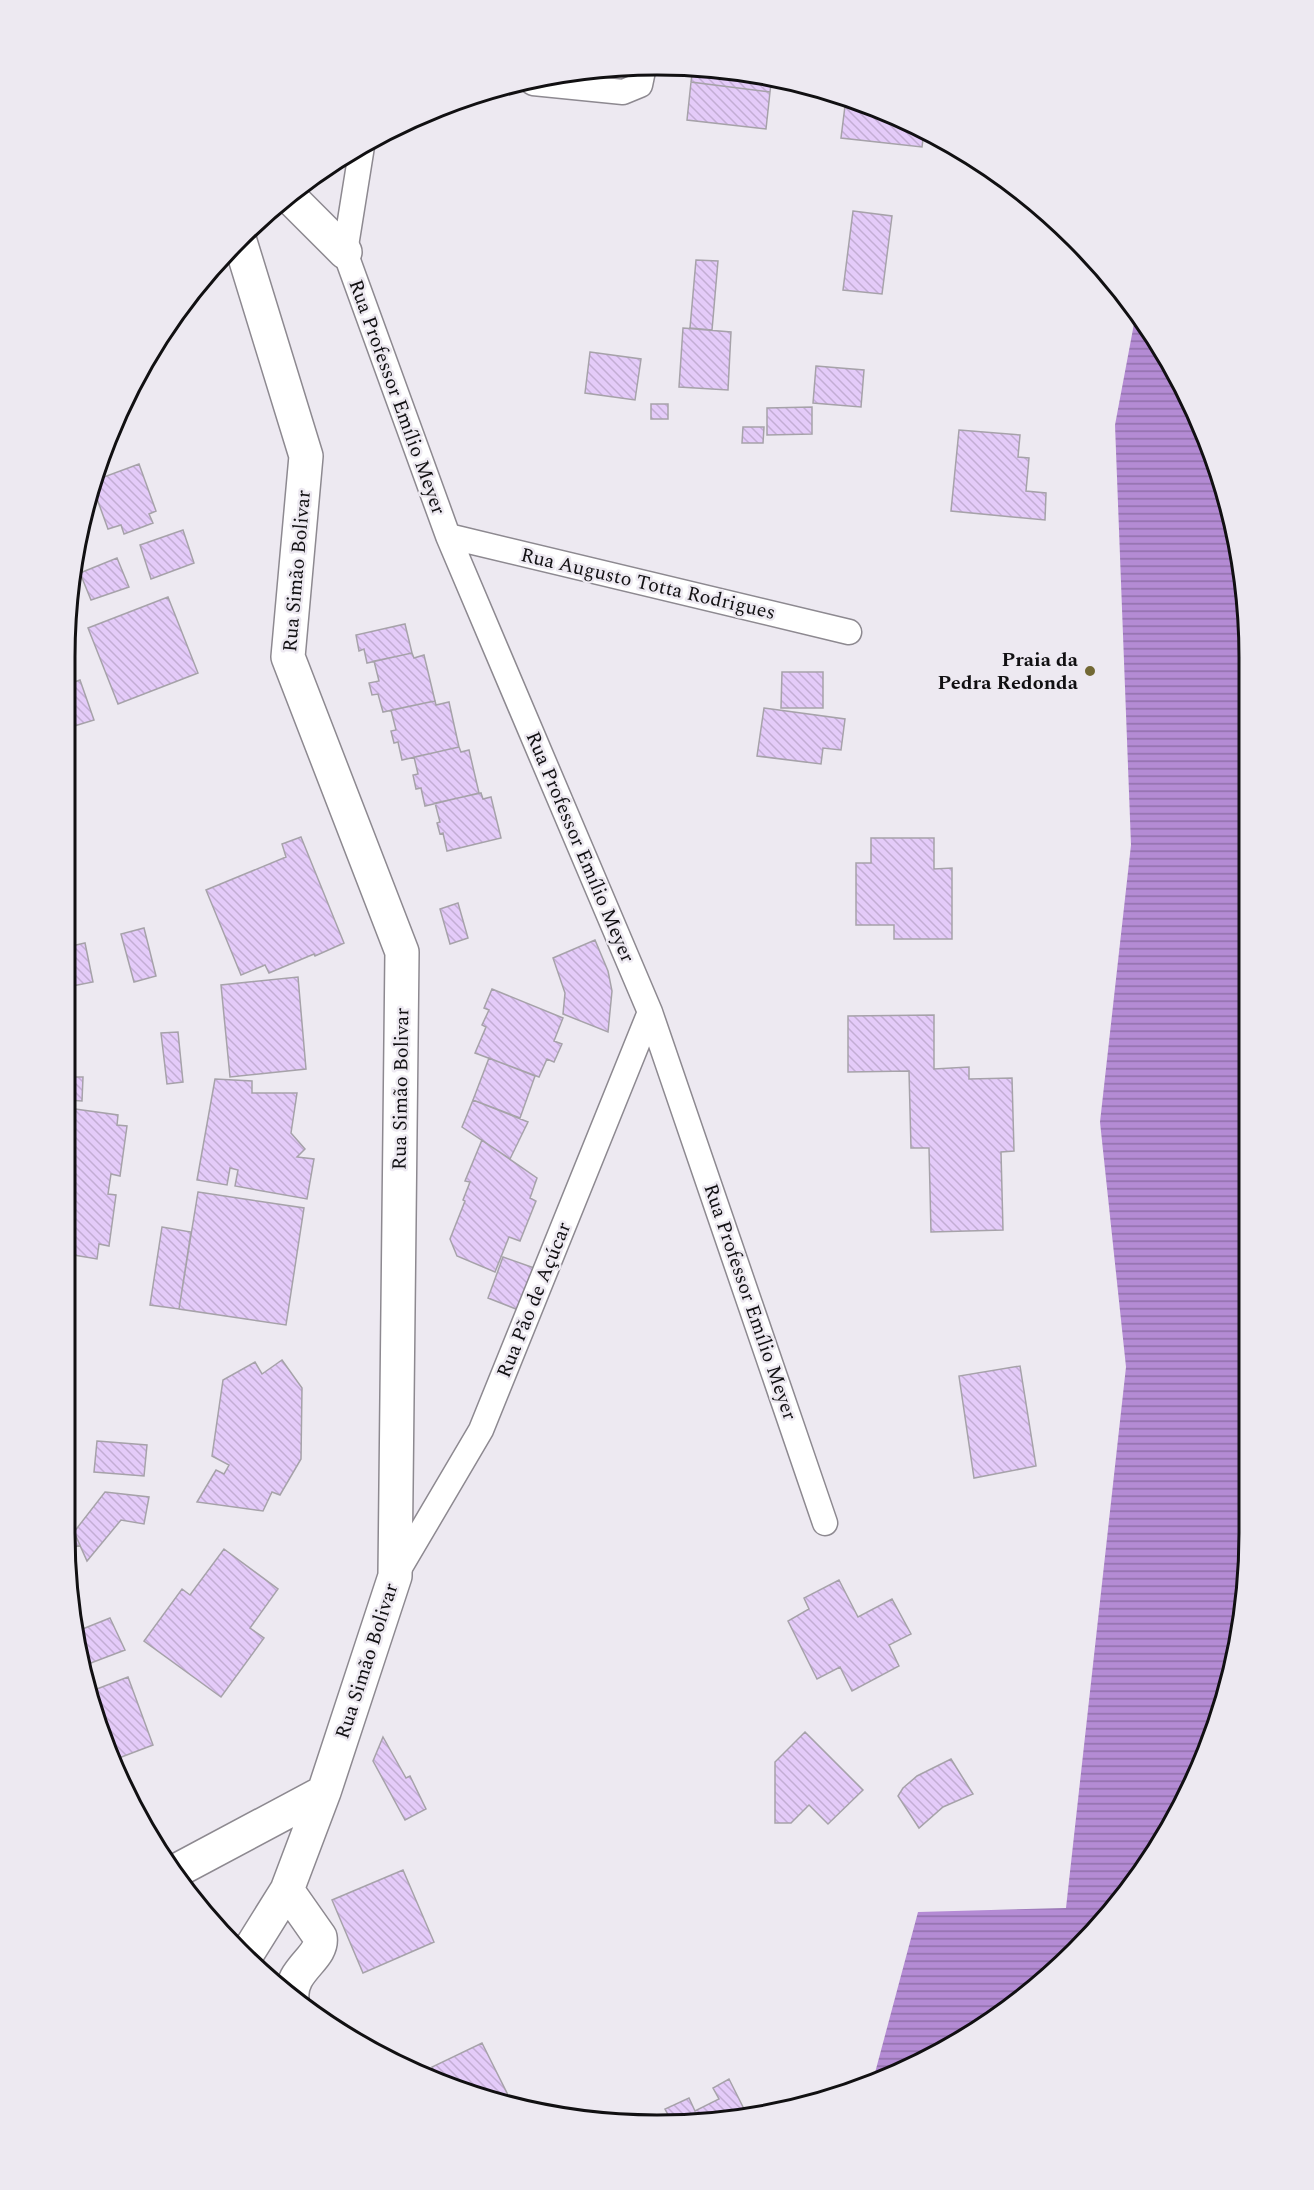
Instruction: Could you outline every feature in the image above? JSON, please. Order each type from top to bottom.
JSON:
[{"type":"street","name":"Rua Professor Emílio Meyer","points":[[295,202],[345,252]]},
{"type":"street","name":"Rua Simão Bolivar","points":[[242,248],[306,456],[288,657],[402,952],[395,1576],[324,1792]]},
{"type":"street","points":[[182,1868],[324,1792]]},
{"type":"street","points":[[250,1949],[287,1890],[324,1792]]},
{"type":"street","points":[[287,1890],[320,1937],[321,1942],[317,1951],[293,1981],[293,1987]]},
{"type":"lane","points":[[551,85],[623,92],[639,85],[642,75]]},
{"type":"lane","points":[[345,252],[360,157]]},
{"type":"lane","name":"Rua Professor Emílio Meyer","points":[[345,252],[448,536],[650,1012],[825,1522]]},
{"type":"lane","name":"Rua Augusto Totta Rodrigues","points":[[448,536],[849,632]]},
{"type":"lane","name":"Rua Pão de Açúcar","points":[[395,1576],[481,1430],[650,1012]]},
{"type":"shaded area","points":[[1134,324],[1161,366],[1179,400],[1208,470],[1228,543],[1238,619],[1239,1533],[1234,1609],[1219,1684],[1195,1756],[1161,1824],[1119,1887],[1069,1945],[1011,1995],[948,2037],[875,2073],[918,1912],[1066,1908],[1126,1367],[1100,1122],[1131,845],[1115,425]]},
{"type":"building","points":[[692,76],[695,76],[771,86],[770,92],[691,82]]},
{"type":"building","points":[[691,82],[770,92],[766,129],[687,120]]},
{"type":"building","points":[[845,106],[880,119],[923,140],[922,147],[841,138]]},
{"type":"building","points":[[853,211],[892,216],[882,294],[843,290]]},
{"type":"building","points":[[696,260],[718,261],[712,330],[690,328]]},
{"type":"building","points":[[683,328],[731,332],[728,390],[679,387]]},
{"type":"building","points":[[590,352],[641,359],[635,400],[585,393]]},
{"type":"building","points":[[816,366],[864,370],[861,407],[813,403]]},
{"type":"building","points":[[651,404],[668,404],[668,419],[651,419]]},
{"type":"building","points":[[812,407],[812,434],[767,435],[767,408]]},
{"type":"building","points":[[743,427],[764,427],[763,443],[742,443]]},
{"type":"building","points":[[959,430],[1020,435],[1018,457],[1029,458],[1026,491],[1046,493],[1045,520],[951,511]]},
{"type":"building","points":[[139,464],[156,511],[149,514],[153,523],[124,534],[121,525],[108,529],[97,499],[104,477]]},
{"type":"building","points":[[183,530],[194,563],[151,579],[140,545]]},
{"type":"building","points":[[117,558],[129,587],[91,600],[81,572]]},
{"type":"building","points":[[168,597],[198,673],[118,704],[88,628]]},
{"type":"building","points":[[405,624],[412,653],[367,663],[364,649],[359,651],[356,635]]},
{"type":"building","points":[[412,653],[414,658],[424,655],[435,701],[383,712],[378,694],[372,695],[369,683],[379,681],[374,661]]},
{"type":"building","points":[[782,672],[823,672],[823,708],[781,708]]},
{"type":"building","points":[[80,680],[94,720],[75,726],[75,682]]},
{"type":"building","points":[[435,701],[436,705],[449,702],[459,747],[402,760],[398,742],[394,743],[391,731],[396,730],[391,710]]},
{"type":"building","points":[[764,708],[845,719],[841,750],[823,748],[821,764],[757,756]]},
{"type":"building","points":[[459,747],[461,752],[469,750],[479,793],[425,806],[421,788],[416,789],[413,775],[418,774],[414,757]]},
{"type":"building","points":[[481,793],[483,799],[491,797],[501,838],[447,851],[443,833],[440,834],[437,823],[440,822],[435,803]]},
{"type":"building","points":[[301,837],[344,943],[269,973],[265,965],[241,975],[206,890],[286,857],[282,844]]},
{"type":"building","points":[[871,838],[934,838],[934,869],[952,868],[952,939],[894,939],[894,925],[856,925],[856,863],[871,863]]},
{"type":"building","points":[[458,903],[468,938],[450,944],[440,909]]},
{"type":"building","points":[[144,928],[156,976],[134,982],[121,934]]},
{"type":"building","points":[[595,940],[608,971],[612,991],[608,1032],[563,1014],[565,993],[553,958]]},
{"type":"building","points":[[85,943],[93,982],[75,985],[75,945]]},
{"type":"building","points":[[298,977],[306,1069],[230,1077],[221,985]]},
{"type":"building","points":[[492,989],[563,1018],[554,1041],[562,1044],[554,1062],[547,1059],[539,1077],[475,1053],[486,1027],[482,1025],[489,1010],[484,1008]]},
{"type":"building","points":[[934,1015],[934,1069],[969,1067],[969,1079],[1012,1078],[1014,1151],[1001,1152],[1003,1230],[931,1232],[929,1148],[911,1148],[909,1071],[848,1072],[848,1016]]},
{"type":"building","points":[[178,1032],[183,1082],[167,1084],[161,1033]]},
{"type":"building","points":[[489,1058],[535,1076],[520,1118],[473,1100]]},
{"type":"building","points":[[75,1077],[83,1077],[82,1101],[75,1100]]},
{"type":"building","points":[[215,1079],[252,1081],[252,1093],[297,1093],[291,1133],[305,1149],[297,1157],[314,1159],[307,1199],[235,1186],[238,1170],[230,1168],[227,1185],[197,1180]]},
{"type":"building","points":[[473,1100],[528,1122],[510,1159],[462,1127]]},
{"type":"building","points":[[75,1109],[118,1115],[117,1125],[127,1126],[120,1176],[111,1174],[108,1194],[116,1195],[109,1246],[99,1244],[97,1259],[75,1255]]},
{"type":"building","points":[[482,1140],[537,1178],[530,1198],[536,1201],[520,1241],[509,1237],[495,1272],[457,1256],[450,1239],[470,1182],[465,1181]]},
{"type":"building","points":[[198,1192],[304,1208],[286,1325],[179,1309]]},
{"type":"building","points":[[162,1227],[191,1232],[179,1309],[150,1305]]},
{"type":"building","points":[[503,1257],[537,1269],[521,1311],[488,1298]]},
{"type":"building","points":[[282,1360],[302,1388],[301,1459],[280,1495],[272,1492],[263,1511],[197,1502],[216,1470],[224,1474],[229,1465],[212,1456],[223,1380],[255,1362],[262,1374]]},
{"type":"building","points":[[1020,1366],[1036,1466],[974,1478],[959,1376]]},
{"type":"building","points":[[97,1441],[147,1445],[144,1476],[94,1472]]},
{"type":"building","points":[[105,1492],[149,1497],[144,1524],[121,1520],[87,1561],[75,1531]]},
{"type":"building","points":[[75,1534],[80,1545],[75,1547]]},
{"type":"building","points":[[224,1549],[278,1589],[250,1628],[264,1638],[221,1697],[144,1641],[182,1589],[190,1595]]},
{"type":"building","points":[[839,1580],[858,1617],[892,1599],[911,1634],[889,1645],[899,1666],[852,1691],[840,1667],[817,1679],[788,1621],[809,1609],[804,1598]]},
{"type":"building","points":[[110,1618],[125,1650],[90,1663],[83,1629]]},
{"type":"building","points":[[128,1677],[153,1745],[120,1758],[97,1689]]},
{"type":"building","points":[[805,1732],[863,1790],[828,1824],[809,1805],[791,1823],[775,1823],[775,1762]]},
{"type":"building","points":[[383,1737],[406,1778],[410,1776],[426,1809],[405,1820],[373,1761]]},
{"type":"building","points":[[951,1759],[973,1794],[943,1807],[919,1828],[898,1796],[903,1788],[917,1776]]},
{"type":"building","points":[[403,1870],[434,1942],[363,1973],[332,1900]]},
{"type":"building","points":[[482,2043],[508,2096],[434,2071],[432,2067]]},
{"type":"building","points":[[729,2079],[744,2108],[668,2115],[665,2109],[689,2098],[695,2111],[719,2099],[713,2088]]},
{"type":"place","name":"Praia da Pedra Redonda","points":[[1090,671]]}]
